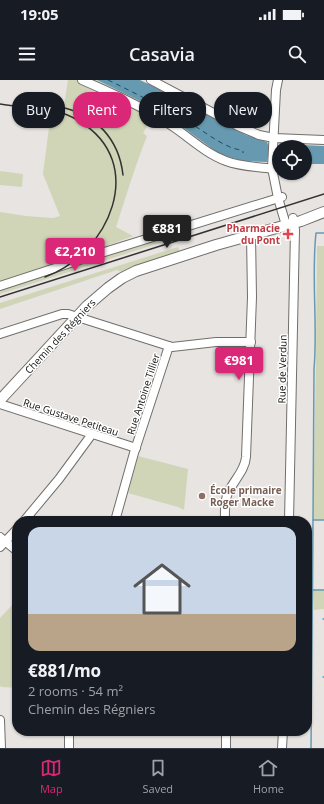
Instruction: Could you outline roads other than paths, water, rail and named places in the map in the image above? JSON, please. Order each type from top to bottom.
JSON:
[{"type":"main road","points":[[289,221],[324,207]]},
{"type":"main road","points":[[289,221],[324,212]]},
{"type":"main road","name":"Chemin des Régniers","points":[[0,400],[91,302],[103,292],[132,273],[146,267],[251,235],[289,221]]},
{"type":"main road","name":"Chemin des Régniers","points":[[216,245],[236,234],[289,221]]},
{"type":"street","points":[[82,80],[117,95],[149,112],[175,128],[215,157],[237,164],[272,166]]},
{"type":"street","points":[[151,80],[243,128],[274,140]]},
{"type":"street","points":[[166,88],[170,80]]},
{"type":"street","points":[[274,80],[276,90]]},
{"type":"street","points":[[276,90],[278,80]]},
{"type":"street","name":"Rue de Verdun","points":[[274,140],[276,90]]},
{"type":"street","points":[[312,140],[324,140]]},
{"type":"street","name":"Rue de Verdun","points":[[276,180],[280,197],[295,237],[288,516]]},
{"type":"street","points":[[0,286],[280,197]]},
{"type":"street","points":[[225,516],[227,495],[246,460],[251,342],[251,235]]},
{"type":"street","points":[[0,334],[65,314],[77,316],[169,346],[216,342],[251,342]]},
{"type":"street","name":"Rue Antoine Tillier","points":[[116,516],[136,448],[169,346]]},
{"type":"street","name":"Rue Gustave Petiteau","points":[[0,404],[136,448]]},
{"type":"street","points":[[28,516],[59,479],[92,434]]},
{"type":"street","points":[[12,533],[2,542],[12,548]]},
{"type":"street","points":[[0,720],[1,748]]},
{"type":"street","points":[[68,748],[69,736]]},
{"type":"street","points":[[226,736],[226,748]]},
{"type":"street","points":[[282,748],[283,736]]},
{"type":"water","points":[[97,80],[140,80],[164,92],[139,92],[139,101],[131,97],[131,92],[122,92]]},
{"type":"water","points":[[206,114],[214,118],[214,128],[233,128],[246,135],[267,142],[269,147],[272,147],[272,156],[268,156],[267,162],[243,161],[221,154],[184,128],[206,128]]},
{"type":"water","points":[[312,145],[324,146],[324,164],[312,164]]},
{"type":"waterway","points":[[324,233],[316,233],[315,250],[313,520],[324,520]]},
{"type":"waterway","points":[[312,634],[313,520]]},
{"type":"waterway","points":[[312,590],[324,590]]},
{"type":"waterway","points":[[311,736],[311,748]]},
{"type":"railway","points":[[0,104],[40,108],[60,112],[69,116],[79,121],[100,139],[112,160],[116,183],[112,206],[102,229],[87,249],[68,265],[45,277]]},
{"type":"railway","points":[[65,108],[73,110],[95,122],[104,130],[117,150],[123,175]]},
{"type":"railway","points":[[0,297],[324,194]]},
{"type":"place","name":"Pharmacie du Pont","points":[[288,234]]},
{"type":"place","name":"École primaire Roger Macke","points":[[202,496]]}]
